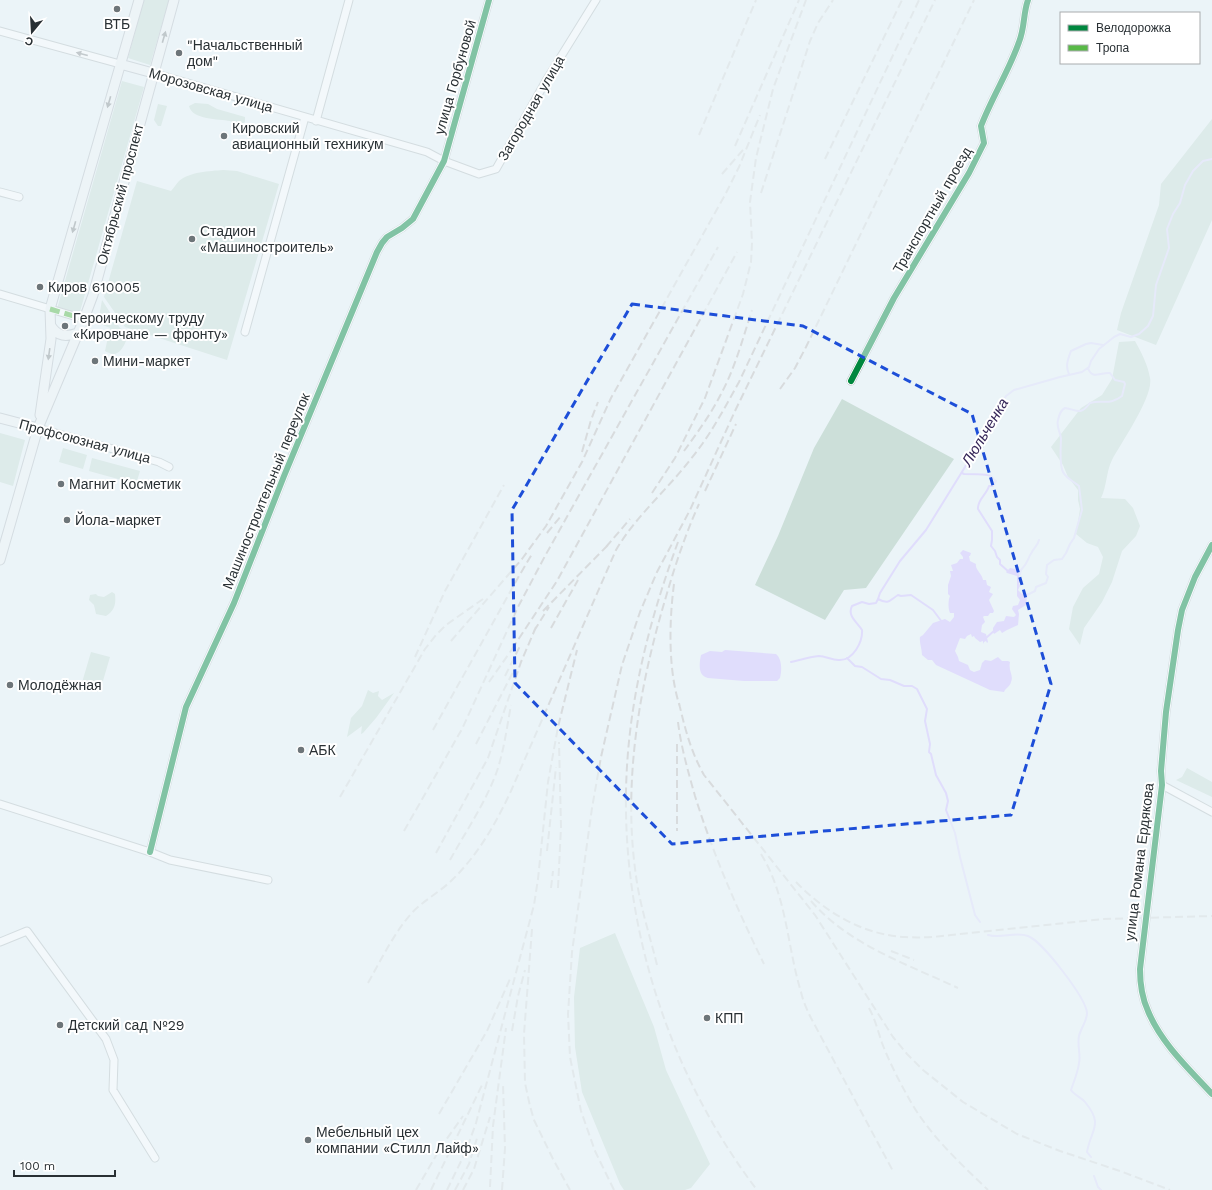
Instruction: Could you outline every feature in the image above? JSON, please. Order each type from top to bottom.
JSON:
[{"type":"main road","name":"Октябрьский проспект","points":[[38,428],[51,339],[50,309],[139,0]]},
{"type":"main road","name":"Октябрьский проспект","points":[[0,560],[38,428],[93,295],[174,0]]},
{"type":"main road","name":"Морозовская улица","points":[[120,64],[153,73]]},
{"type":"main road","points":[[50,326],[59,334],[64,336],[70,336],[78,333]]},
{"type":"main road","name":"Профсоюзная улица","points":[[0,418],[38,428]]},
{"type":"street","points":[[316,121],[349,0]]},
{"type":"street","name":"улица Горбуновой","points":[[444,161],[489,0]]},
{"type":"street","name":"Загородная улица","points":[[444,161],[479,174],[496,169],[547,79],[596,0]]},
{"type":"street","name":"Транспортный проезд","points":[[851,381],[894,298],[964,182],[982,148],[984,140],[981,126],[1019,44],[1028,0]]},
{"type":"street","name":"Морозовская улица","points":[[0,31],[120,64]]},
{"type":"street","name":"Морозовская улица","points":[[153,73],[427,152],[444,161]]},
{"type":"street","points":[[244,332],[304,117]]},
{"type":"street","name":"Машиностроительный переулок","points":[[150,852],[186,707],[234,604],[284,476],[377,252],[387,236],[402,228],[413,219],[444,161]]},
{"type":"street","points":[[0,192],[19,197]]},
{"type":"street","points":[[0,294],[84,319]]},
{"type":"street","name":"Профсоюзная улица","points":[[38,428],[158,462],[169,467]]},
{"type":"street","name":"улица Романа Ердякова","points":[[1212,545],[1195,577],[1182,610],[1178,630],[1166,712],[1161,771],[1162,785],[1141,946],[1140,969],[1141,985],[1148,1012],[1159,1031],[1180,1058],[1212,1094]]},
{"type":"street","points":[[1162,785],[1212,812]]},
{"type":"street","points":[[0,804],[150,852],[170,860],[268,880]]},
{"type":"street","points":[[0,942],[27,931],[106,1039],[114,1060],[113,1090],[154,1158]]},
{"type":"highlighted area","points":[[632,304],[803,326],[972,414],[1051,684],[1011,815],[672,844],[515,683],[512,510]]},
{"type":"shaded area","points":[[144,0],[169,0],[150,65],[128,58]]},
{"type":"shaded area","points":[[122,81],[144,87],[79,315],[57,309]]},
{"type":"shaded area","points":[[195,103],[208,104],[217,109],[245,117],[245,122],[239,126],[230,121],[200,116],[191,111],[189,106]]},
{"type":"shaded area","points":[[158,104],[167,106],[161,126],[158,126],[154,120]]},
{"type":"shaded area","points":[[1212,119],[1212,220],[1156,345],[1117,330],[1121,313],[1159,205],[1161,184]]},
{"type":"shaded area","name":"Стадион «Машиностроитель»","points":[[223,170],[237,171],[279,184],[227,360],[125,327],[104,297],[137,181],[171,191],[183,178],[200,172]]},
{"type":"shaded area","points":[[102,300],[120,328],[129,333],[122,349],[114,354],[105,351],[110,328],[98,323]]},
{"type":"shaded area","points":[[1135,341],[1148,368],[1150,386],[1136,419],[1112,460],[1101,498],[1125,499],[1133,508],[1140,526],[1136,536],[1122,551],[1112,582],[1102,602],[1084,628],[1080,645],[1069,629],[1073,607],[1083,588],[1099,574],[1103,557],[1098,547],[1087,543],[1076,534],[1080,509],[1078,490],[1068,477],[1063,465],[1051,447],[1081,408],[1102,395],[1112,379],[1119,342]]},
{"type":"shaded area","points":[[842,399],[954,459],[866,588],[844,590],[825,620],[755,585],[778,536],[814,448]]},
{"type":"shaded area","points":[[0,433],[25,440],[13,486],[0,482]]},
{"type":"shaded area","points":[[63,448],[87,455],[83,469],[59,462]]},
{"type":"shaded area","points":[[92,458],[140,471],[136,484],[89,471]]},
{"type":"shaded area","points":[[963,550],[971,553],[969,556],[970,561],[976,564],[983,580],[986,580],[987,585],[991,587],[989,592],[993,594],[989,600],[994,611],[988,616],[983,617],[985,622],[982,625],[981,632],[986,634],[988,642],[987,643],[986,641],[983,644],[983,641],[980,642],[974,636],[972,637],[971,634],[965,639],[960,638],[955,651],[959,661],[968,665],[970,670],[974,672],[980,670],[982,663],[985,660],[991,661],[998,657],[1002,661],[1010,662],[1012,680],[1004,692],[990,690],[936,665],[932,660],[928,660],[922,655],[920,637],[933,623],[945,619],[950,622],[954,617],[954,613],[950,613],[949,609],[950,596],[948,594],[948,585],[951,576],[950,571],[953,571],[951,565],[957,563],[960,559],[963,559],[960,553]]},
{"type":"shaded area","points":[[1010,568],[1018,571],[1022,569],[1021,575],[1019,576],[1021,580],[1018,590],[1022,594],[1024,591],[1028,594],[1026,605],[1018,610],[1018,625],[1002,633],[1000,630],[994,634],[993,628],[997,622],[1004,621],[1006,616],[1014,617],[1016,615],[1012,609],[1013,606],[1018,605],[1020,600],[1017,596],[1017,576],[1006,572]]},
{"type":"shaded area","points":[[112,592],[115,594],[115,601],[111,611],[106,616],[96,614],[94,605],[89,600],[90,595],[96,594],[104,597]]},
{"type":"shaded area","points":[[725,650],[776,654],[781,665],[780,678],[777,681],[744,681],[708,678],[702,675],[700,669],[701,655],[710,651],[722,652]]},
{"type":"shaded area","points":[[91,652],[110,657],[100,691],[81,686]]},
{"type":"shaded area","points":[[368,690],[373,693],[379,691],[378,696],[382,700],[394,693],[363,733],[361,734],[362,726],[347,737],[351,718],[362,706]]},
{"type":"shaded area","points":[[1187,768],[1212,782],[1212,797],[1176,780],[1182,777]]},
{"type":"shaded area","points":[[615,933],[654,1027],[666,1070],[710,1164],[691,1188],[685,1190],[624,1190],[620,1184],[582,1092],[575,1047],[574,997],[580,948]]},
{"type":"waterway","name":"Люльченка","points":[[791,662],[819,656],[840,660],[853,654],[861,640],[862,630],[853,619],[851,613],[852,606],[862,602],[869,604],[876,603],[880,593],[900,561],[926,530],[1006,396],[1014,390],[1082,372],[1089,367],[1099,349],[1114,337],[1120,334],[1131,337],[1139,334],[1148,326],[1153,316],[1156,285],[1169,248],[1167,229],[1173,214],[1180,203],[1185,185],[1193,171],[1203,161],[1212,159]]},
{"type":"waterway","points":[[1069,374],[1067,365],[1071,351],[1091,343],[1103,345]]},
{"type":"waterway","points":[[1027,595],[1035,591],[1036,587],[1046,583],[1048,577],[1046,574],[1047,565],[1054,560],[1062,559],[1066,553],[1074,538],[1082,510],[1079,486],[1070,480],[1062,469],[1061,438],[1057,425],[1060,413],[1065,408],[1081,411],[1084,410],[1090,403],[1110,402],[1122,396],[1125,384],[1124,382],[1115,380],[1110,373],[1094,375],[1088,368]]},
{"type":"waterway","points":[[962,473],[989,475],[996,481],[993,486],[989,486],[979,503],[978,509],[992,531],[991,546],[1000,560],[1000,564],[1009,572]]},
{"type":"waterway","points":[[1021,570],[1039,540]]},
{"type":"waterway","points":[[878,599],[887,602],[898,595],[911,595],[933,610],[942,622]]},
{"type":"waterway","points":[[986,638],[995,630]]},
{"type":"waterway","points":[[847,658],[855,666],[862,667],[881,679],[890,680],[904,686],[912,686],[917,689],[927,709],[925,721],[930,744],[929,752],[931,754],[936,775],[946,793],[948,801],[946,810],[955,833],[975,915],[980,922]]},
{"type":"waterway","points":[[988,935],[998,936],[1018,934],[1028,936],[1035,940],[1053,959],[1072,983],[1085,1006],[1087,1016],[1079,1036],[1079,1060],[1077,1073],[1071,1090],[1085,1102],[1094,1116],[1095,1127],[1087,1152],[1091,1157]]},
{"type":"waterway","points":[[1094,1176],[1098,1187],[1101,1190]]},
{"type":"railway","points":[[699,135],[756,0]]},
{"type":"railway","points":[[735,146],[799,0]]},
{"type":"railway","points":[[652,493],[675,458],[705,398],[743,294],[751,262],[752,243],[750,202],[756,158],[773,89],[806,0]]},
{"type":"railway","points":[[761,193],[810,41],[818,23],[833,0]]},
{"type":"railway","points":[[825,159],[902,0]]},
{"type":"railway","points":[[368,983],[398,931],[410,915],[425,901],[447,885],[470,860],[493,827],[511,791],[616,550],[633,526],[697,451],[739,382],[919,0]]},
{"type":"railway","points":[[614,1190],[595,1151],[581,1111],[570,1057],[568,1014],[572,952],[592,808],[601,757],[622,665],[640,612],[657,572],[690,510],[735,411],[935,0]]},
{"type":"railway","points":[[780,389],[795,368],[806,347],[974,0]]},
{"type":"railway","points":[[451,641],[522,559],[546,526],[582,462],[611,398],[725,195],[739,167],[760,115]]},
{"type":"railway","points":[[722,174],[743,150]]},
{"type":"railway","points":[[404,831],[462,729],[518,607],[545,556],[718,247]]},
{"type":"railway","points":[[512,649],[557,581],[737,252]]},
{"type":"railway","points":[[684,451],[708,416],[726,384],[752,310]]},
{"type":"railway","points":[[582,452],[598,402]]},
{"type":"railway","points":[[705,491],[736,424]]},
{"type":"railway","points":[[415,657],[445,591],[504,485]]},
{"type":"railway","points":[[657,965],[640,898],[632,842],[631,808],[635,740],[646,673],[654,640],[679,555],[699,504]]},
{"type":"railway","points":[[547,533],[561,516]]},
{"type":"railway","points":[[606,547],[630,519]]},
{"type":"railway","points":[[678,542],[660,593],[646,646],[635,698],[628,752],[626,810],[629,868],[638,926],[652,983],[671,1038],[695,1091],[724,1142],[757,1190]]},
{"type":"railway","points":[[543,611],[609,544]]},
{"type":"railway","points":[[433,730],[532,554]]},
{"type":"railway","points":[[551,628],[578,580]]},
{"type":"railway","points":[[674,584],[671,614],[671,646],[673,678],[680,707]]},
{"type":"railway","points":[[340,797],[425,649],[446,625],[483,599]]},
{"type":"railway","points":[[534,631],[549,607]]},
{"type":"railway","points":[[436,853],[488,758],[521,662],[536,627]]},
{"type":"railway","points":[[505,676],[521,644]]},
{"type":"railway","points":[[489,682],[515,645]]},
{"type":"railway","points":[[447,1190],[466,1151],[476,1123],[534,905],[548,782],[558,727],[577,650]]},
{"type":"railway","points":[[476,744],[513,672]]},
{"type":"railway","points":[[679,703],[695,758],[704,775],[815,915],[893,1037],[923,1070],[963,1102],[1017,1134],[1170,1190]]},
{"type":"railway","points":[[450,860],[482,805],[497,771],[502,755],[511,705]]},
{"type":"railway","points":[[678,722],[683,750],[695,796],[710,839],[744,923],[764,964]]},
{"type":"railway","points":[[558,888],[561,827],[559,742]]},
{"type":"railway","points":[[677,744],[677,831]]},
{"type":"railway","points":[[547,851],[556,767]]},
{"type":"railway","points":[[761,854],[770,870],[776,887],[786,922],[796,975],[807,1009],[894,1173]]},
{"type":"railway","points":[[551,888],[553,871]]},
{"type":"railway","points":[[796,882],[819,903],[846,920],[874,932],[905,937],[940,936],[1103,919],[1212,916]]},
{"type":"railway","points":[[811,901],[843,930],[861,942],[899,962],[958,988]]},
{"type":"railway","points":[[532,929],[524,1034],[525,1083],[534,1120],[570,1190]]},
{"type":"railway","points":[[891,951],[914,960]]},
{"type":"railway","points":[[512,1031],[518,996],[525,970]]},
{"type":"railway","points":[[439,1114],[487,1031],[510,979]]},
{"type":"railway","points":[[869,1008],[882,1043],[900,1083],[915,1109],[944,1146],[988,1190]]},
{"type":"railway","points":[[490,1187],[493,1126],[506,1028]]},
{"type":"railway","points":[[431,1190],[483,1083]]},
{"type":"railway","points":[[502,1190],[505,1148],[503,1084]]},
{"type":"railway","points":[[416,1190],[441,1147],[463,1116]]},
{"type":"railway","points":[[463,1190],[474,1169],[490,1117]]},
{"type":"railway","points":[[455,1190],[469,1164],[478,1135]]},
{"type":"marked path","points":[[50,309],[84,319]]},
{"type":"cycle path","points":[[150,852],[186,707],[234,603],[284,476],[377,252],[387,237],[413,219],[444,161],[489,0]]},
{"type":"cycle path","points":[[851,381],[894,298],[969,173],[984,143],[981,126],[1019,42],[1028,0]]},
{"type":"cycle path","points":[[1212,545],[1195,577],[1182,610],[1178,630],[1166,712],[1161,771],[1162,785],[1140,969],[1141,985],[1146,1006],[1160,1034],[1176,1055],[1212,1094]]},
{"type":"place","name":"ВТБ","points":[[117,9]]},
{"type":"place","name":"\"Начальственный дом\"","points":[[179,53]]},
{"type":"place","name":"Кировский авиационный техникум","points":[[224,136]]},
{"type":"place","name":"Стадион «Машиностроитель»","points":[[192,239]]},
{"type":"place","name":"Киров 610005","points":[[40,287]]},
{"type":"place","name":"Героическому труду «Кировчане — фронту»","points":[[65,326]]},
{"type":"place","name":"Мини-маркет","points":[[95,361]]},
{"type":"place","name":"Магнит Косметик","points":[[61,484]]},
{"type":"place","name":"Йола-маркет","points":[[67,520]]},
{"type":"place","name":"Молодёжная","points":[[10,685]]},
{"type":"place","name":"АБК","points":[[301,750]]},
{"type":"place","name":"КПП","points":[[707,1018]]},
{"type":"place","name":"Детский сад №29","points":[[60,1025]]},
{"type":"place","name":"Мебельный цех компании «Стилл Лайф»","points":[[308,1140]]}]
